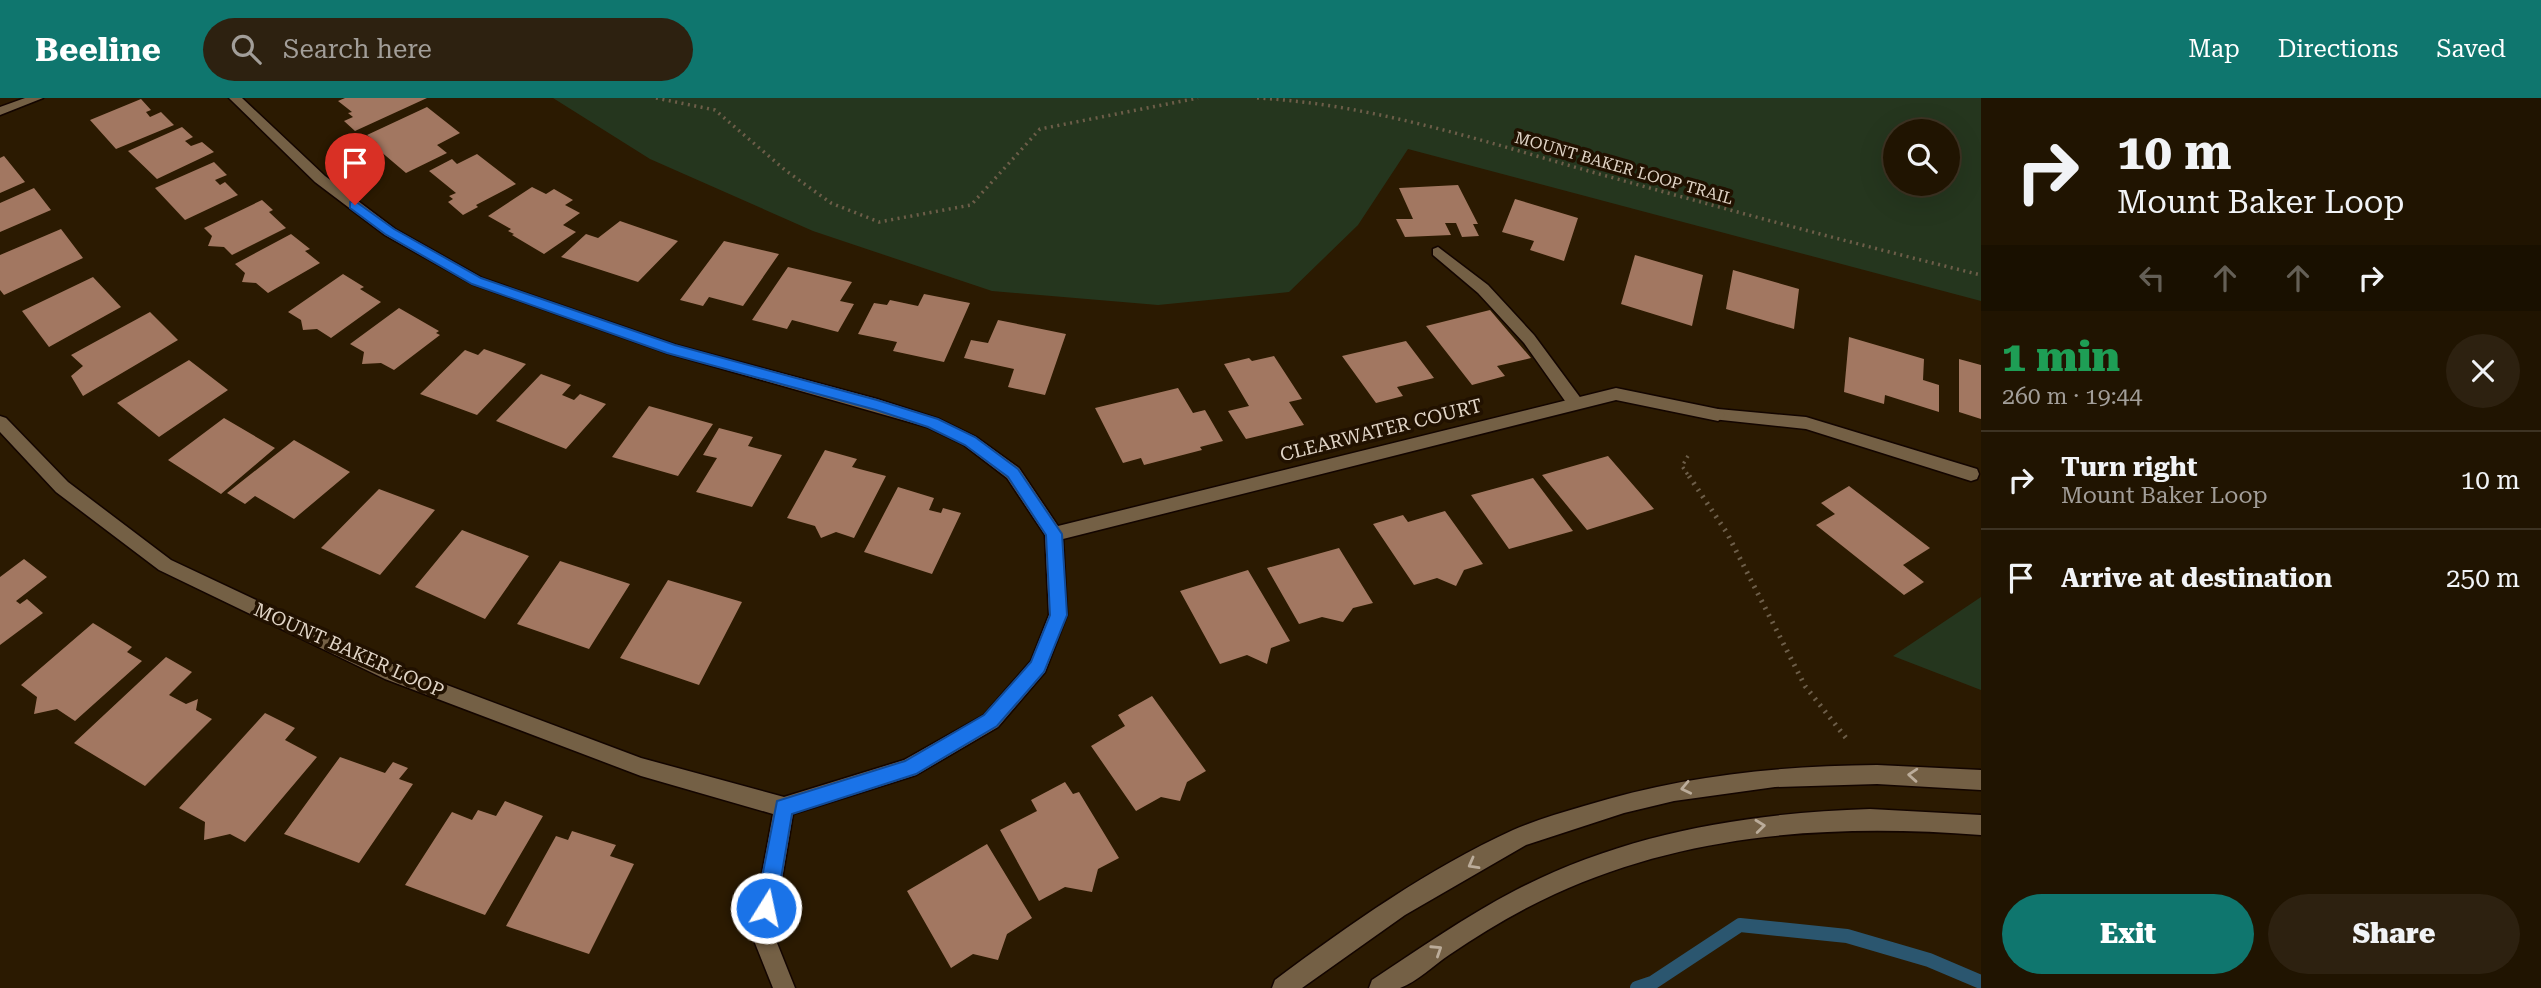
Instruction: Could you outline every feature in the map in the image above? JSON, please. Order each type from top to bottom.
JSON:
[{"type":"street","points":[[0,110],[37,98]]},
{"type":"street","points":[[235,98],[320,179],[390,232],[477,281],[672,349],[933,423],[970,441],[1013,473],[1054,534],[1058,615],[1038,666],[990,721],[909,768],[784,807],[762,933],[784,988]]},
{"type":"street","points":[[1438,252],[1483,289],[1529,339],[1576,404]]},
{"type":"street","name":"CLEARWATER COURT","points":[[1054,534],[1616,394],[1718,415],[1806,423],[1971,474]]},
{"type":"street","name":"MOUNT BAKER LOOP","points":[[0,422],[62,487],[164,565],[392,673],[641,767],[784,807]]},
{"type":"street","points":[[1283,988],[1349,938],[1440,882],[1521,837],[1604,808],[1691,786],[1791,775],[1895,773],[1981,780]]},
{"type":"street","points":[[1380,988],[1480,922],[1548,886],[1633,853],[1728,829],[1836,818],[1981,825]]},
{"type":"path","points":[[656,98],[715,110],[785,170],[831,203],[879,222],[971,205],[1041,129],[1198,98]]},
{"type":"path","name":"MOUNT BAKER LOOP TRAIL","points":[[1257,98],[1297,100],[1436,128],[1805,232],[1981,275]]},
{"type":"path","points":[[1688,456],[1682,466],[1727,533],[1805,686],[1846,737]]},
{"type":"green space","points":[[553,98],[1981,98],[1981,301],[1408,149],[1358,225],[1289,292],[1158,305],[992,291],[813,231],[650,159]]},
{"type":"green space","points":[[1981,597],[1981,690],[1893,656]]},
{"type":"building","points":[[345,98],[427,98],[355,131],[344,121],[353,117],[348,113],[352,112],[338,101]]},
{"type":"building","points":[[141,99],[151,110],[146,112],[150,117],[161,112],[174,125],[116,149],[90,120]]},
{"type":"building","points":[[427,107],[460,133],[437,145],[447,153],[406,173],[373,145],[377,143],[367,135]]},
{"type":"building","points":[[182,127],[193,137],[185,141],[191,146],[202,142],[214,152],[157,179],[128,151]]},
{"type":"building","points":[[477,154],[516,184],[463,215],[448,202],[453,199],[449,196],[456,193],[429,171],[452,159],[457,164]]},
{"type":"building","points":[[4,156],[25,182],[0,193],[0,158]]},
{"type":"building","points":[[214,162],[227,175],[215,180],[220,185],[225,182],[238,195],[185,220],[155,188]]},
{"type":"building","points":[[1458,185],[1478,224],[1473,224],[1479,236],[1462,237],[1456,223],[1445,223],[1451,235],[1405,237],[1396,219],[1413,219],[1399,188]]},
{"type":"building","points":[[532,187],[546,194],[554,189],[573,200],[565,205],[580,213],[563,225],[576,232],[544,254],[512,235],[514,234],[508,231],[511,229],[488,216]]},
{"type":"building","points":[[34,188],[51,210],[0,232],[0,203]]},
{"type":"building","points":[[1515,199],[1578,218],[1564,261],[1530,250],[1534,241],[1502,232]]},
{"type":"building","points":[[262,200],[273,210],[269,212],[286,228],[232,255],[224,247],[208,246],[212,236],[204,228]]},
{"type":"building","points":[[620,221],[678,241],[638,282],[561,257],[586,234],[598,238]]},
{"type":"building","points":[[61,229],[83,258],[4,295],[0,290],[0,255]]},
{"type":"building","points":[[291,234],[310,249],[305,251],[320,263],[268,293],[256,283],[242,282],[245,273],[235,264]]},
{"type":"building","points":[[724,241],[779,254],[743,306],[709,297],[703,306],[680,300]]},
{"type":"building","points":[[1635,255],[1703,275],[1692,326],[1621,304]]},
{"type":"building","points":[[788,267],[852,282],[840,301],[854,304],[838,332],[792,320],[787,329],[752,320]]},
{"type":"building","points":[[1733,270],[1799,289],[1794,329],[1726,309]]},
{"type":"building","points":[[343,274],[381,302],[331,338],[317,329],[303,330],[301,320],[288,312]]},
{"type":"building","points":[[93,277],[121,307],[49,347],[22,311]]},
{"type":"building","points":[[924,294],[970,303],[944,362],[893,351],[897,342],[858,334],[874,303],[887,305],[890,300],[918,306]]},
{"type":"building","points":[[399,308],[439,331],[436,333],[440,335],[394,370],[381,363],[362,364],[364,352],[350,344]]},
{"type":"building","points":[[1490,310],[1531,358],[1497,366],[1505,376],[1472,385],[1426,326]]},
{"type":"building","points":[[150,312],[178,340],[83,396],[71,376],[83,366],[71,355]]},
{"type":"building","points":[[998,320],[1066,334],[1045,395],[1008,387],[1014,369],[964,358],[971,340],[988,343]]},
{"type":"building","points":[[1849,337],[1924,359],[1923,380],[1939,385],[1939,412],[1885,395],[1884,404],[1844,392]]},
{"type":"building","points":[[1406,341],[1434,378],[1397,387],[1403,396],[1376,403],[1342,356]]},
{"type":"building","points":[[484,349],[526,364],[477,415],[420,394],[465,350],[478,355]]},
{"type":"building","points":[[1274,356],[1302,399],[1289,402],[1304,425],[1246,439],[1228,411],[1249,406],[1224,364]]},
{"type":"building","points":[[1959,359],[1981,365],[1981,419],[1959,412]]},
{"type":"building","points":[[189,360],[228,390],[159,437],[117,403]]},
{"type":"building","points":[[541,374],[571,385],[562,395],[574,400],[580,394],[606,404],[566,449],[496,421]]},
{"type":"building","points":[[1178,388],[1193,413],[1205,410],[1223,441],[1200,447],[1202,450],[1144,465],[1141,458],[1123,463],[1095,408]]},
{"type":"building","points":[[649,406],[713,424],[678,476],[612,457]]},
{"type":"building","points":[[224,418],[275,448],[221,494],[168,460]]},
{"type":"building","points":[[719,428],[753,437],[748,446],[782,455],[752,507],[696,492],[717,458],[703,455]]},
{"type":"building","points":[[294,440],[350,472],[294,519],[255,496],[245,504],[227,493]]},
{"type":"building","points":[[825,450],[857,459],[852,467],[886,476],[854,538],[836,532],[821,538],[815,526],[787,518]]},
{"type":"building","points":[[1608,456],[1654,509],[1587,530],[1542,475]]},
{"type":"building","points":[[1533,478],[1573,531],[1509,549],[1471,495]]},
{"type":"building","points":[[1849,486],[1930,548],[1903,565],[1924,582],[1904,595],[1816,525],[1835,514],[1821,503]]},
{"type":"building","points":[[898,487],[934,498],[929,510],[941,513],[943,508],[961,513],[932,574],[864,552]]},
{"type":"building","points":[[379,489],[435,510],[380,575],[321,548]]},
{"type":"building","points":[[1445,511],[1483,564],[1464,570],[1456,586],[1437,578],[1414,585],[1373,524],[1403,515],[1408,522]]},
{"type":"building","points":[[462,530],[529,556],[485,619],[415,587]]},
{"type":"building","points":[[1339,548],[1373,603],[1353,608],[1343,622],[1322,617],[1299,624],[1267,568]]},
{"type":"building","points":[[24,559],[47,577],[16,601],[20,604],[27,599],[43,613],[0,645],[0,577]]},
{"type":"building","points":[[560,561],[630,584],[589,649],[517,624]]},
{"type":"building","points":[[1248,570],[1290,641],[1271,648],[1267,664],[1247,655],[1220,664],[1180,591]]},
{"type":"building","points":[[668,580],[742,602],[699,685],[620,658]]},
{"type":"building","points":[[93,623],[132,647],[127,652],[142,661],[75,721],[57,709],[34,714],[37,697],[21,685]]},
{"type":"building","points":[[166,657],[192,672],[169,695],[186,704],[198,699],[196,710],[212,719],[145,786],[74,743]]},
{"type":"building","points":[[1152,696],[1206,771],[1187,782],[1180,801],[1161,797],[1136,811],[1091,746],[1125,726],[1118,715]]},
{"type":"building","points":[[265,713],[295,728],[285,740],[317,757],[245,842],[230,834],[204,840],[205,822],[179,808]]},
{"type":"building","points":[[340,757],[385,773],[393,762],[408,768],[399,779],[413,784],[359,863],[284,834]]},
{"type":"building","points":[[1065,782],[1073,794],[1079,792],[1119,858],[1098,869],[1092,892],[1065,887],[1039,901],[1000,830],[1037,811],[1031,800]]},
{"type":"building","points":[[505,801],[543,816],[485,915],[405,885],[452,812],[472,820],[478,810],[496,816]]},
{"type":"building","points":[[572,831],[616,845],[610,856],[634,864],[589,954],[506,926],[556,836],[568,840]]},
{"type":"building","points":[[987,844],[1032,918],[1007,934],[998,960],[973,954],[951,968],[907,891]]},
{"type":"waterway","points":[[1637,988],[1652,983],[1740,925],[1847,936],[1929,960],[1981,982]]},
{"type":"route","points":[[355,205],[390,232],[477,281],[672,349],[933,423],[970,441],[1013,473],[1054,534],[1058,615],[1038,666],[990,721],[909,768],[784,807],[766,908]]}]
